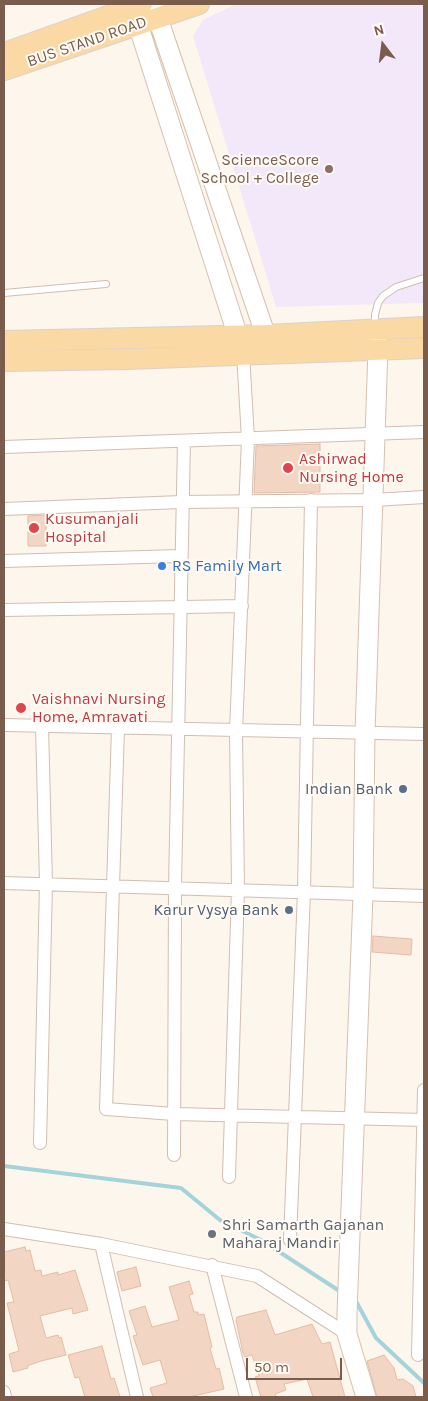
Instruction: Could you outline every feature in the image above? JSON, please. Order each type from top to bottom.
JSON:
[{"type":"main road","name":"BUS STAND ROAD","points":[[4,53],[107,9],[144,11],[199,4]]},
{"type":"main road","name":"BUS STAND ROAD","points":[[4,70],[144,11]]},
{"type":"main road","points":[[269,344],[375,328],[424,327]]},
{"type":"main road","points":[[4,341],[424,348]]},
{"type":"main road","points":[[4,361],[128,359],[241,344]]},
{"type":"street","points":[[144,11],[212,176],[269,344]]},
{"type":"street","points":[[144,11],[190,184],[241,344],[248,439],[236,731],[238,889],[229,1177]]},
{"type":"street","points":[[190,184],[212,176]]},
{"type":"street","points":[[366,1397],[347,1334],[347,1313],[363,895],[365,734],[378,348],[375,328]]},
{"type":"street","points":[[4,446],[424,432]]},
{"type":"street","points":[[174,1154],[174,887],[181,502],[184,441]]},
{"type":"street","points":[[4,509],[181,502],[424,498]]},
{"type":"street","points":[[290,1240],[304,892],[311,500]]},
{"type":"street","points":[[4,562],[180,556]]},
{"type":"street","points":[[4,610],[242,606]]},
{"type":"street","points":[[4,725],[424,734]]},
{"type":"street","points":[[40,1143],[46,883],[42,726]]},
{"type":"street","points":[[118,728],[105,1107],[108,1111],[424,1120]]},
{"type":"street","points":[[4,883],[424,896]]},
{"type":"street","points":[[418,1355],[424,1090]]},
{"type":"street","points":[[4,1229],[101,1244],[257,1276],[347,1334]]},
{"type":"street","points":[[101,1244],[137,1397]]},
{"type":"street","points":[[212,1266],[246,1397]]},
{"type":"street","points":[[4,1392],[5,1397]]},
{"type":"lane","points":[[375,328],[375,314],[383,296],[396,287],[424,278]]},
{"type":"lane","points":[[4,293],[106,284]]},
{"type":"shaded area","name":"ScienceScore School + College","points":[[236,4],[424,4],[424,303],[276,307],[193,36],[203,20]]},
{"type":"building","points":[[320,444],[320,492],[254,493],[256,446]]},
{"type":"building","points":[[46,515],[46,546],[28,546],[28,516]]},
{"type":"building","points":[[373,936],[412,939],[411,955],[372,952]]},
{"type":"building","points":[[25,1247],[26,1251],[30,1250],[35,1271],[41,1270],[42,1276],[58,1272],[58,1275],[75,1270],[88,1310],[73,1314],[72,1308],[40,1316],[46,1338],[58,1335],[59,1338],[61,1337],[66,1355],[41,1361],[27,1366],[28,1368],[13,1372],[9,1354],[19,1351],[7,1303],[14,1302],[8,1280],[4,1281],[4,1252]]},
{"type":"building","points":[[136,1267],[141,1286],[122,1291],[117,1272]]},
{"type":"building","points":[[189,1281],[193,1294],[189,1295],[194,1312],[198,1312],[198,1315],[204,1314],[212,1347],[210,1348],[216,1369],[219,1368],[224,1389],[189,1397],[153,1397],[150,1388],[167,1383],[160,1360],[143,1365],[133,1336],[137,1335],[129,1311],[145,1306],[152,1327],[179,1320],[169,1287]]},
{"type":"building","points":[[266,1310],[275,1335],[312,1324],[322,1344],[330,1342],[345,1397],[313,1397],[307,1379],[284,1384],[286,1390],[275,1394],[276,1397],[261,1397],[255,1377],[259,1376],[252,1355],[245,1357],[243,1353],[236,1320],[237,1317]]},
{"type":"building","points":[[102,1346],[111,1379],[114,1378],[120,1397],[85,1397],[79,1377],[75,1378],[68,1355]]},
{"type":"building","points":[[384,1355],[394,1368],[397,1380],[403,1379],[413,1386],[416,1397],[377,1397],[367,1361]]},
{"type":"waterway","points":[[4,1166],[181,1188],[220,1220],[261,1240],[341,1292]]},
{"type":"waterway","points":[[353,1301],[357,1303],[376,1338],[424,1383]]},
{"type":"place","name":"ScienceScore School + College","points":[[329,169]]},
{"type":"place","name":"Ashirwad Nursing Home","points":[[288,468]]},
{"type":"place","name":"Kusumanjali Hospital","points":[[34,528]]},
{"type":"place","name":"RS Family Mart","points":[[162,566]]},
{"type":"place","name":"Vaishnavi Nursing Home, Amravati","points":[[21,708]]},
{"type":"place","name":"Indian Bank","points":[[403,789]]},
{"type":"place","name":"Karur Vysya Bank","points":[[289,910]]},
{"type":"place","name":"Shri Samarth Gajanan Maharaj Mandir","points":[[212,1234]]}]
